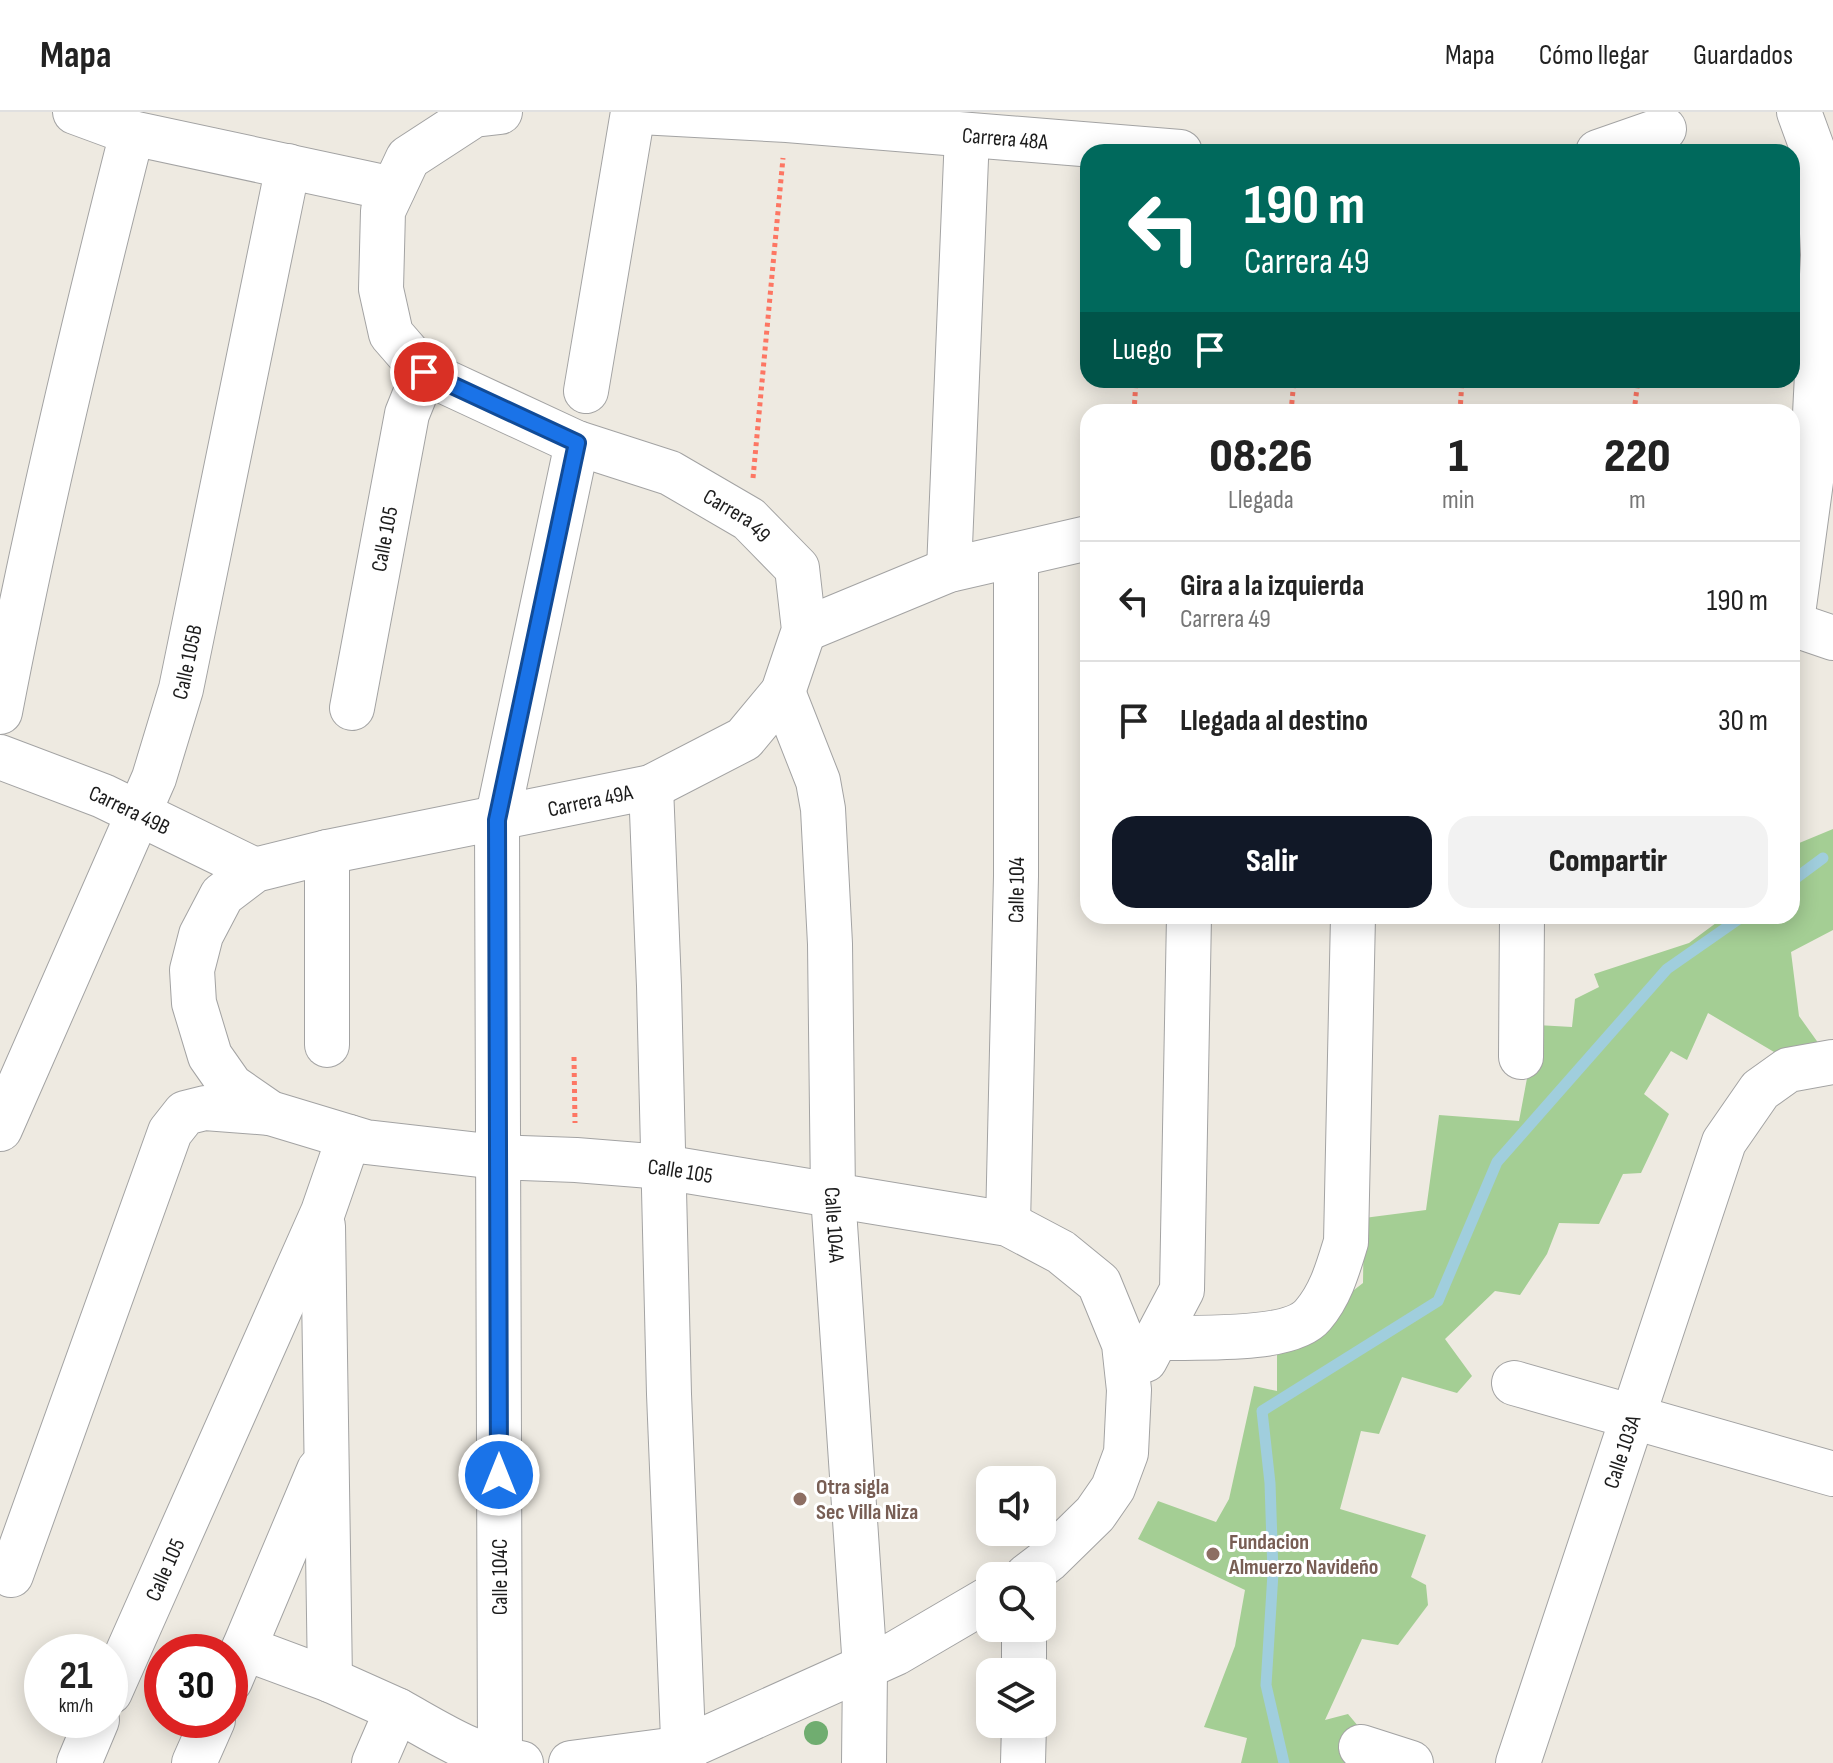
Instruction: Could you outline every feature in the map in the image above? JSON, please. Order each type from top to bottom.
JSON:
[{"type":"street","points":[[75,112],[132,133],[393,189],[408,158],[483,113]]},
{"type":"street","points":[[586,391],[633,112]]},
{"type":"street","name":"Carrera 48A","points":[[640,112],[787,120],[1080,144]]},
{"type":"street","points":[[1799,112],[1819,167],[1823,255],[1812,474],[1800,563]]},
{"type":"street","points":[[1624,144],[1667,131]]},
{"type":"street","points":[[0,712],[35,533],[77,349],[132,133]]},
{"type":"street","points":[[949,570],[967,135]]},
{"type":"street","name":"Calle 105B","points":[[0,1129],[154,778],[181,689],[288,166]]},
{"type":"street","name":"Carrera 49","points":[[393,189],[383,211],[381,289],[391,334],[424,372],[577,443],[670,473],[749,519],[797,568],[804,630]]},
{"type":"street","name":"Calle 105","points":[[352,708],[407,414],[424,372]]},
{"type":"street","name":"Calle 104C","points":[[511,1762],[497,1157],[497,820],[577,443]]},
{"type":"street","points":[[804,630],[949,570],[1080,540]]},
{"type":"street","name":"Calle 104","points":[[1008,1224],[1016,876],[1016,557]]},
{"type":"street","points":[[1800,625],[1833,638]]},
{"type":"street","name":"Carrera 49A","points":[[255,870],[327,852],[651,787],[744,739],[783,692],[804,630]]},
{"type":"street","name":"Calle 104A","points":[[783,692],[818,781],[823,809],[830,944],[833,1195],[865,1668],[864,1763]]},
{"type":"street","name":"Carrera 49B","points":[[0,757],[103,796],[255,870]]},
{"type":"street","points":[[651,787],[676,1758]]},
{"type":"street","points":[[327,852],[327,1045]]},
{"type":"street","name":"Calle 105","points":[[255,870],[222,895],[201,935],[192,970],[194,1003],[210,1056],[231,1086],[270,1113],[366,1142],[497,1157],[663,1167],[1008,1224],[1061,1252],[1099,1283],[1124,1344],[1129,1390],[1126,1453],[1113,1488],[1095,1514],[1045,1562]]},
{"type":"street","points":[[1129,1390],[1182,1290],[1189,924]]},
{"type":"street","points":[[1156,1338],[1274,1334],[1311,1318],[1334,1282],[1346,1242],[1353,924]]},
{"type":"street","points":[[1521,1057],[1522,924]]},
{"type":"street","name":"Calle 103A","points":[[1518,1763],[1724,1142],[1760,1090],[1788,1070],[1833,1062]]},
{"type":"street","points":[[11,1575],[170,1132],[185,1113],[205,1108],[270,1113]]},
{"type":"street","name":"Calle 105","points":[[128,1651],[323,1212],[349,1137]]},
{"type":"street","points":[[323,1212],[330,1680]]},
{"type":"street","points":[[1514,1383],[1833,1474]]},
{"type":"street","points":[[248,1639],[325,1456]]},
{"type":"street","points":[[571,1763],[676,1758],[896,1653],[976,1606]]},
{"type":"street","points":[[248,1667],[330,1680],[397,1710],[467,1749],[511,1762]]},
{"type":"street","points":[[374,1763],[397,1710]]},
{"type":"street","points":[[79,1763],[89,1738]]},
{"type":"street","points":[[194,1763],[205,1738]]},
{"type":"street","points":[[1023,1763],[1024,1738]]},
{"type":"street","points":[[1361,1747],[1411,1763]]},
{"type":"path","points":[[749,519],[787,120]]},
{"type":"path","points":[[574,1057],[576,1160]]},
{"type":"green space","points":[[1833,829],[1833,930],[1791,952],[1799,1016],[1824,1051],[1781,1056],[1708,1013],[1687,1060],[1671,1051],[1644,1094],[1669,1114],[1641,1173],[1623,1174],[1599,1224],[1559,1223],[1547,1254],[1520,1295],[1495,1291],[1445,1339],[1472,1376],[1457,1393],[1402,1377],[1379,1434],[1361,1431],[1340,1509],[1426,1535],[1411,1577],[1426,1585],[1428,1605],[1398,1645],[1362,1639],[1325,1720],[1348,1714],[1384,1757],[1381,1763],[1241,1763],[1247,1738],[1204,1727],[1235,1646],[1245,1590],[1138,1539],[1158,1501],[1216,1522],[1229,1499],[1254,1386],[1277,1391],[1277,1350],[1363,1283],[1364,1218],[1426,1210],[1439,1115],[1519,1121],[1537,1025],[1572,1027],[1575,999],[1599,987],[1594,974],[1689,943],[1715,924],[1800,924],[1800,843]]},
{"type":"waterway","points":[[1800,875],[1823,858]]},
{"type":"waterway","points":[[1284,1763],[1266,1685],[1273,1573],[1270,1483],[1262,1411],[1438,1301],[1497,1162],[1667,969],[1732,924]]},
{"type":"place","name":"Otra sigla Sec Villa Niza","points":[[800,1499]]},
{"type":"place","name":"Fundacion Almuerzo Navideño","points":[[1213,1554]]},
{"type":"route","points":[[424,372],[577,443],[497,820],[499,1475]]}]
